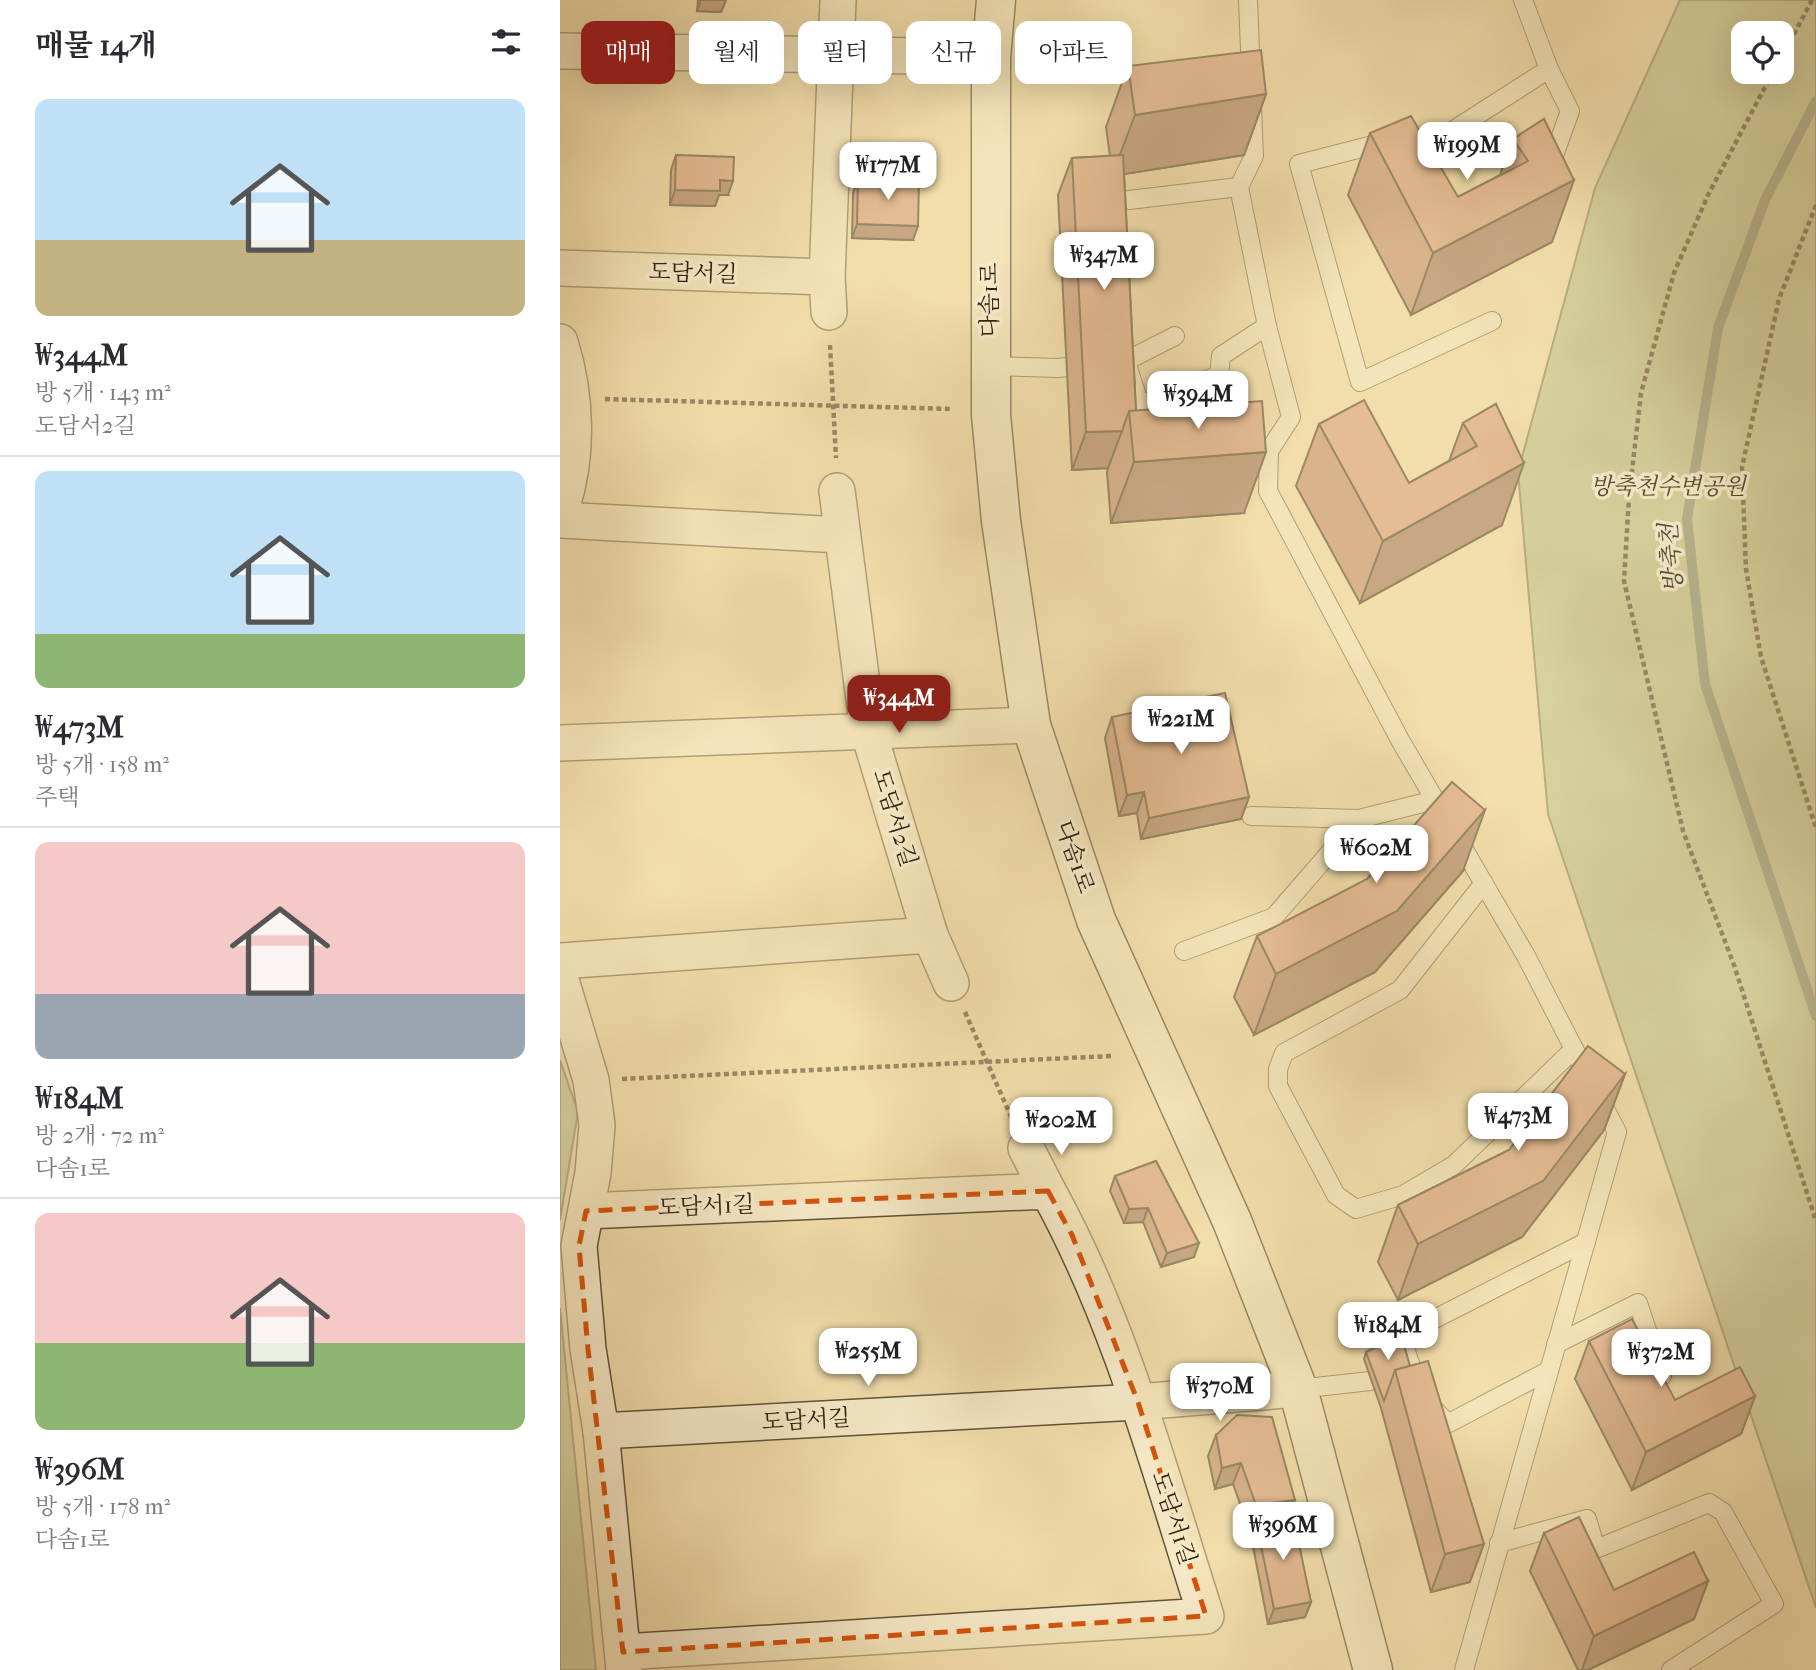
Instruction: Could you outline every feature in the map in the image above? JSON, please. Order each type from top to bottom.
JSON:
[{"type":"street","points":[[837,21],[838,0]]},
{"type":"street","name":"다솜1로","points":[[994,21],[996,0]]},
{"type":"street","points":[[560,51],[798,55]]},
{"type":"street","points":[[828,312],[834,84]]},
{"type":"street","name":"다솜1로","points":[[991,84],[990,415],[1001,521],[1031,725],[1096,920],[1232,1221],[1298,1390],[1373,1670]]},
{"type":"street","name":"도담서길","points":[[560,268],[827,277]]},
{"type":"street","points":[[560,342],[572,398],[571,481],[560,512]]},
{"type":"street","name":"도담서2길","points":[[837,491],[868,730],[930,935],[951,983]]},
{"type":"street","points":[[560,520],[841,535]]},
{"type":"street","points":[[560,743],[1031,725]]},
{"type":"street","points":[[560,961],[930,935]]},
{"type":"street","points":[[560,977],[591,1080],[597,1125],[579,1246],[588,1349],[601,1431],[624,1661]]},
{"type":"street","points":[[1026,1149],[1048,1191]]},
{"type":"street","name":"도담서1길","points":[[586,1211],[1048,1191],[1072,1235],[1138,1402],[1206,1616],[624,1661]]},
{"type":"street","name":"도담서길","points":[[601,1431],[1138,1402],[1298,1390]]},
{"type":"lane","points":[[1248,0],[1254,156],[1239,187],[1267,327],[1291,417],[1269,451],[1268,491],[1484,883],[1617,1132],[1464,1670]]},
{"type":"lane","points":[[1523,0],[1549,69],[1570,111],[1544,181]]},
{"type":"lane","points":[[1492,321],[1360,382],[1299,164],[1373,145],[1418,153],[1549,69]]},
{"type":"lane","points":[[1129,200],[1239,187]]},
{"type":"lane","points":[[1267,327],[1221,356],[1219,375],[1246,436],[1269,451]]},
{"type":"lane","points":[[990,366],[1058,368],[1126,361],[1175,336]]},
{"type":"lane","points":[[1126,361],[1140,405],[1219,375]]},
{"type":"lane","points":[[1251,816],[1359,819],[1436,800]]},
{"type":"lane","points":[[1184,951],[1274,917],[1359,819]]},
{"type":"lane","points":[[1484,883],[1400,990],[1284,1053],[1278,1069],[1278,1086],[1336,1195],[1356,1209],[1403,1195],[1454,1166],[1574,1049]]},
{"type":"lane","points":[[1548,1371],[1449,1423],[1433,1412],[1401,1336],[1586,1242]]},
{"type":"lane","points":[[1556,1344],[1638,1303],[1662,1376]]},
{"type":"lane","points":[[1298,1390],[1370,1381],[1416,1367]]},
{"type":"lane","points":[[1499,1543],[1587,1519],[1596,1549],[1709,1503],[1723,1512],[1774,1604],[1671,1670]]},
{"type":"path","points":[[1794,34],[1812,0]]},
{"type":"path","points":[[1767,84],[1708,195],[1674,273],[1641,393],[1629,497],[1624,581],[1683,831],[1734,965],[1816,1221]]},
{"type":"path","points":[[1816,205],[1779,299],[1742,467],[1746,569],[1761,657],[1816,828]]},
{"type":"path","points":[[828,312],[837,491]]},
{"type":"path","points":[[572,398],[950,409]]},
{"type":"path","points":[[951,983],[1026,1149]]},
{"type":"path","points":[[591,1080],[1111,1056]]},
{"type":"highlighted area","points":[[1048,1191],[1072,1235],[1138,1402],[1206,1616],[623,1652],[588,1349],[579,1246],[586,1211]]},
{"type":"green space","name":"방축천수변공원","points":[[1680,0],[1816,0],[1816,1608],[1548,814],[1518,472],[1595,188]]},
{"type":"green space","points":[[560,1060],[578,1112],[560,1220]]},
{"type":"green space","points":[[560,1308],[596,1670],[560,1670]]},
{"type":"building","points":[[1261,50],[1266,94],[1135,115],[1131,84],[1132,66]]},
{"type":"building","points":[[1411,116],[1458,197],[1528,161],[1513,139],[1544,119],[1574,180],[1433,253],[1370,133]]},
{"type":"building","points":[[676,155],[734,157],[733,181],[720,180],[720,191],[675,190]]},
{"type":"building","points":[[1123,155],[1136,411],[1129,411],[1122,431],[1086,432],[1072,158]]},
{"type":"building","points":[[858,179],[919,181],[918,226],[857,224]]},
{"type":"building","points":[[1364,400],[1409,483],[1477,446],[1463,423],[1496,404],[1524,463],[1383,541],[1319,424]]},
{"type":"building","points":[[1262,401],[1266,452],[1134,462],[1129,411]]},
{"type":"building","points":[[1225,693],[1249,797],[1149,818],[1144,792],[1127,795],[1112,717]]},
{"type":"building","points":[[1452,782],[1485,810],[1397,911],[1276,974],[1257,936],[1367,879]]},
{"type":"building","points":[[1588,1046],[1625,1074],[1543,1181],[1418,1244],[1398,1205],[1509,1150]]},
{"type":"building","points":[[1156,1161],[1199,1243],[1167,1253],[1148,1208],[1129,1209],[1115,1176]]},
{"type":"building","points":[[1632,1319],[1675,1400],[1740,1367],[1755,1396],[1646,1452],[1589,1341]]},
{"type":"building","points":[[1401,1335],[1410,1366],[1395,1370],[1384,1401],[1366,1352]]},
{"type":"building","points":[[1428,1361],[1484,1544],[1445,1554],[1395,1370]]},
{"type":"building","points":[[1237,1415],[1272,1417],[1295,1500],[1256,1505],[1241,1463],[1222,1468],[1216,1435]]},
{"type":"building","points":[[1293,1515],[1311,1602],[1274,1609],[1256,1521]]},
{"type":"building","points":[[1579,1517],[1614,1590],[1694,1552],[1708,1581],[1594,1636],[1544,1533]]},
{"type":"waterway","name":"방축천","points":[[1816,101],[1765,200],[1718,328],[1687,519],[1705,684],[1816,1016]]}]
